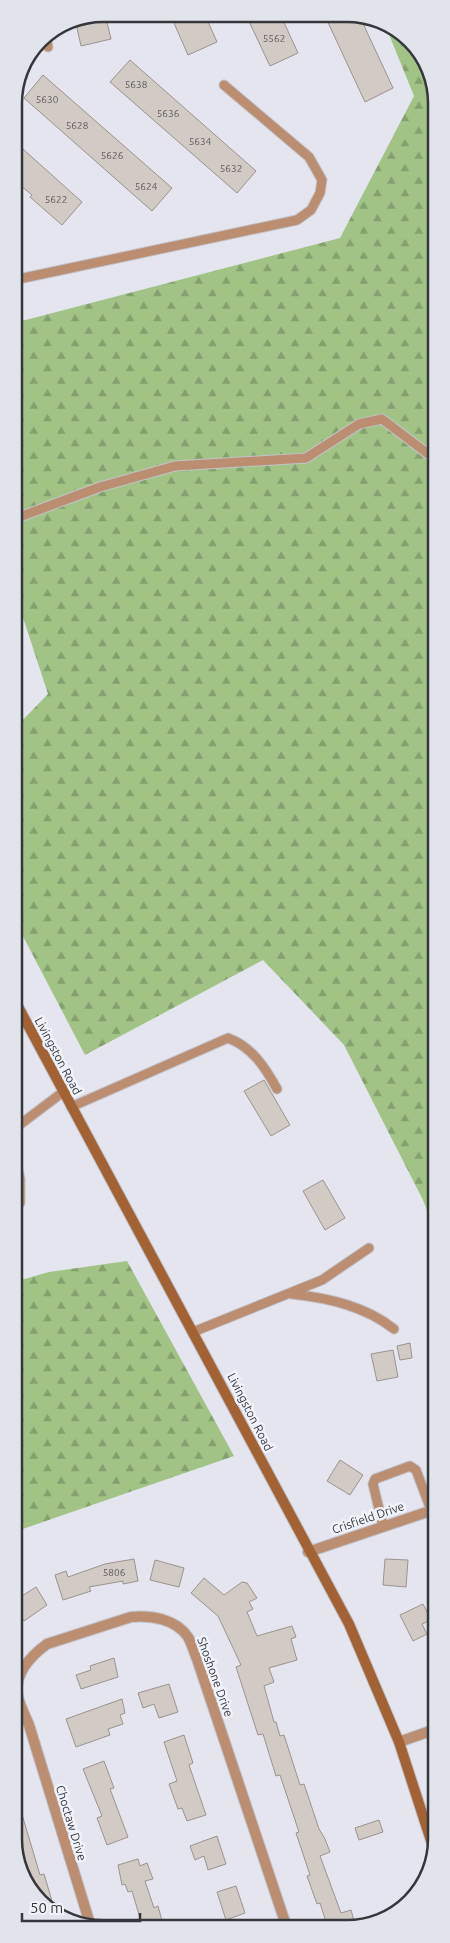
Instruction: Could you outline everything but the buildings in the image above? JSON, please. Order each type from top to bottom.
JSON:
[{"type":"main road","name":"Livingston Road","points":[[22,1015],[193,1332],[308,1552],[349,1624],[399,1742],[427,1828]]},
{"type":"street","name":"Crisfield Drive","points":[[308,1552],[427,1512]]},
{"type":"street","name":"Shoshone Drive","points":[[22,1671],[24,1666],[38,1651],[48,1644],[131,1617],[157,1618],[176,1626],[188,1638],[197,1659],[284,1920]]},
{"type":"street","name":"Shoshone Drive","points":[[22,1707],[29,1725]]},
{"type":"street","name":"Choctaw Drive","points":[[29,1725],[88,1919]]},
{"type":"street","points":[[399,1742],[427,1732]]},
{"type":"lane","points":[[23,278],[297,220],[311,210],[320,193],[322,180],[309,157],[224,85]]},
{"type":"lane","points":[[23,516],[100,487],[174,466],[306,458],[359,424],[382,419],[428,454]]},
{"type":"lane","points":[[71,1107],[228,1038],[244,1046],[258,1059],[277,1089]]},
{"type":"lane","points":[[22,1122],[63,1092]]},
{"type":"lane","points":[[193,1332],[322,1280],[369,1248]]},
{"type":"lane","points":[[290,1293],[322,1297],[355,1307],[383,1320],[394,1329]]},
{"type":"lane","points":[[383,1526],[373,1484],[375,1479],[410,1466],[416,1470],[427,1495]]},
{"type":"green space","points":[[389,34],[404,46],[419,68],[427,93],[428,104],[427,1211],[344,1045],[263,960],[85,1055],[23,935],[23,720],[48,694],[23,617],[23,321],[340,238],[414,96]]},
{"type":"green space","points":[[127,1261],[234,1456],[22,1529],[22,1280],[49,1272]]}]
